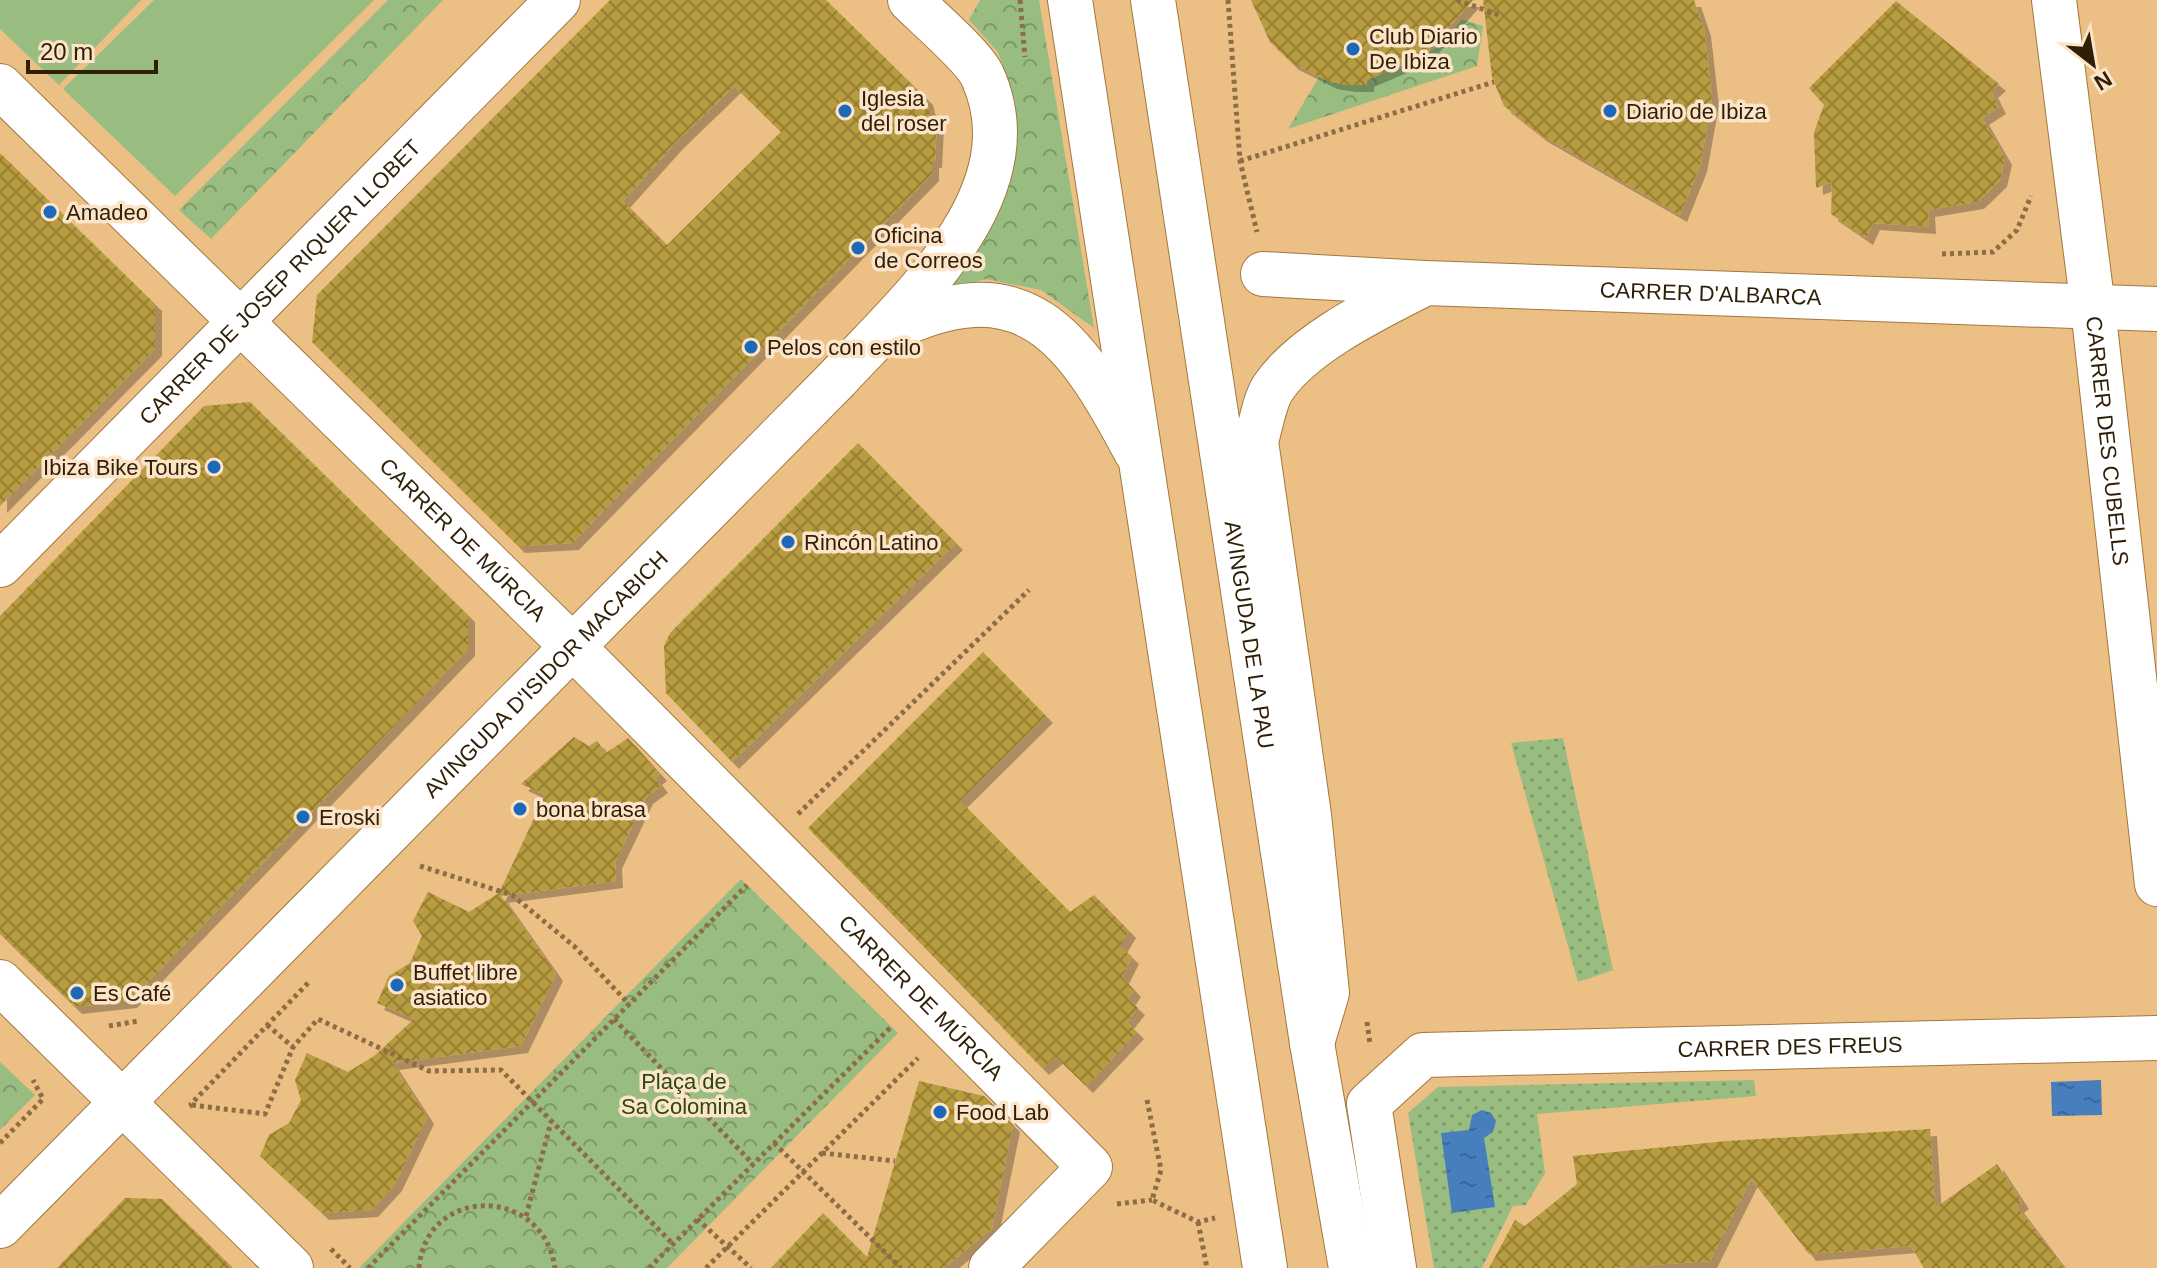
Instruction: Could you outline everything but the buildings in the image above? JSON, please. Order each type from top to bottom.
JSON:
[{"type":"street","name":"CARRER DE JOSEP RIQUER LLOBET","points":[[0,565],[558,0]]},
{"type":"street","name":"AVINGUDA D'ISIDOR MACABICH","points":[[0,1226],[876,337],[957,241],[980,208],[993,171],[997,134],[981,73],[910,0]]},
{"type":"street","points":[[1070,0],[1265,1268]]},
{"type":"street","name":"AVINGUDA DE LA PAU","points":[[1153,0],[1312,1043],[1351,1268]]},
{"type":"street","name":"CARRER DES CUBELLS","points":[[2054,0],[2093,308],[2157,884]]},
{"type":"street","name":"CARRER DE MÚRCIA","points":[[0,86],[573,647],[1090,1167],[991,1268]]},
{"type":"street","name":"CARRER D'ALBARCA","points":[[1263,274],[1425,283],[2157,309]]},
{"type":"street","points":[[1312,1043],[1327,993],[1309,815],[1256,441],[1272,389],[1300,360],[1365,314],[1425,283]]},
{"type":"street","points":[[876,337],[921,314],[960,304],[997,304],[1027,315],[1055,332],[1080,357],[1107,396],[1140,459]]},
{"type":"street","points":[[0,982],[291,1268]]},
{"type":"street","name":"CARRER DES FREUS","points":[[1394,1268],[1369,1104],[1423,1055],[2157,1038]]},
{"type":"path","points":[[1228,0],[1240,161],[1261,247],[1263,274]]},
{"type":"path","points":[[1457,0],[1499,15]]},
{"type":"path","points":[[1240,161],[1494,82]]},
{"type":"path","points":[[1936,254],[1993,252],[2017,230],[2031,203],[2031,192]]},
{"type":"path","points":[[368,1268],[629,1004],[773,848],[1029,590]]},
{"type":"path","points":[[409,878],[431,855]]},
{"type":"path","points":[[420,866],[512,895],[574,946],[629,1004]]},
{"type":"path","points":[[191,1104],[311,980]]},
{"type":"path","points":[[649,1268],[921,997]]},
{"type":"path","points":[[191,1104],[265,1114],[293,1047],[318,1019],[429,1071],[501,1070],[673,1244]]},
{"type":"path","points":[[614,1019],[753,1164]]},
{"type":"path","points":[[267,1025],[293,1047]]},
{"type":"path","points":[[706,1268],[929,1047]]},
{"type":"path","points":[[0,1143],[43,1099],[37,1085],[26,1074]]},
{"type":"path","points":[[191,1104],[202,1115]]},
{"type":"path","points":[[526,1216],[551,1121]]},
{"type":"path","points":[[774,1143],[901,1268]]},
{"type":"path","points":[[822,1153],[895,1161]]},
{"type":"path","points":[[419,1268],[428,1238],[443,1221],[461,1209],[483,1205],[505,1207],[526,1216],[542,1233],[553,1253],[555,1268]]},
{"type":"path","points":[[697,1219],[751,1268]]},
{"type":"path","points":[[1198,1222],[1207,1268]]},
{"type":"path","points":[[329,1246],[350,1268]]},
{"type":"green space","points":[[0,0],[141,0],[59,85],[0,29]]},
{"type":"green space","points":[[154,0],[374,0],[175,196],[63,89]]},
{"type":"green space","points":[[388,0],[443,0],[211,239],[179,210]]},
{"type":"green space","points":[[980,0],[1039,0],[1094,328],[1041,290],[986,279],[940,291],[997,202],[1017,152],[1015,100],[998,52],[969,20]]},
{"type":"green space","points":[[1462,19],[1483,26],[1477,66],[1288,129],[1319,77],[1366,84],[1371,74],[1423,57],[1442,42]]},
{"type":"green space","points":[[1563,738],[1613,970],[1578,982],[1511,743]]},
{"type":"green space","name":"Plaça de Sa Colomina","points":[[741,879],[898,1033],[667,1268],[359,1268]]},
{"type":"green space","points":[[0,1062],[35,1095],[0,1130]]},
{"type":"green space","points":[[1754,1080],[1756,1096],[1537,1114],[1545,1173],[1526,1205],[1513,1206],[1482,1268],[1434,1268],[1408,1113],[1438,1087]]},
{"type":"water","points":[[2101,1080],[2102,1115],[2052,1116],[2051,1082]]},
{"type":"water","points":[[1482,1110],[1491,1113],[1496,1121],[1493,1132],[1484,1138],[1495,1207],[1452,1213],[1441,1133],[1469,1130],[1472,1115]]},
{"type":"place","name":"Club Diario De Ibiza","points":[[1353,49]]},
{"type":"place","name":"Iglesia del roser","points":[[845,111]]},
{"type":"place","name":"Diario de Ibiza","points":[[1610,111]]},
{"type":"place","name":"Amadeo","points":[[50,212]]},
{"type":"place","name":"Oficina de Correos","points":[[858,248]]},
{"type":"place","name":"Pelos con estilo","points":[[751,347]]},
{"type":"place","name":"Ibiza Bike Tours","points":[[214,467]]},
{"type":"place","name":"Rincón Latino","points":[[788,542]]},
{"type":"place","name":"bona brasa","points":[[520,809]]},
{"type":"place","name":"Eroski","points":[[303,817]]},
{"type":"place","name":"Buffet libre asiatico","points":[[397,985]]},
{"type":"place","name":"Es Café","points":[[77,993]]},
{"type":"place","name":"Food Lab","points":[[940,1112]]}]
